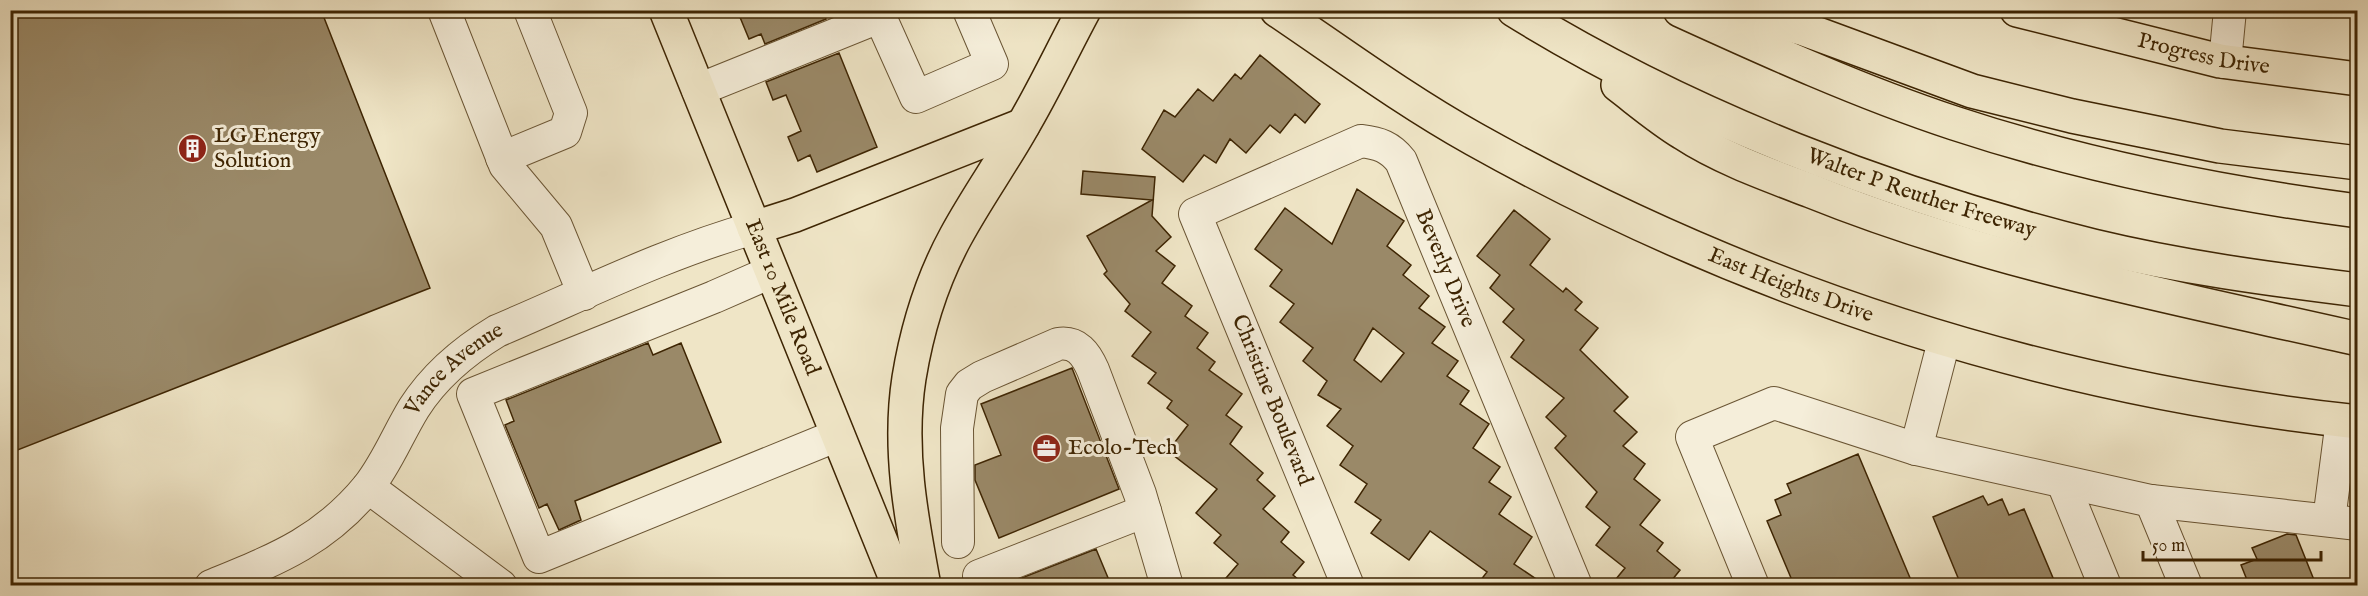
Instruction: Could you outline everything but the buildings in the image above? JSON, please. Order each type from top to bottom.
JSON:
[{"type":"main road","name":"East 10 Mile Road","points":[[666,10],[838,435],[909,574]]},
{"type":"main road","points":[[909,574],[905,458],[907,395],[917,340],[929,297],[956,236],[1023,125],[1084,10]]},
{"type":"main road","name":"East Heights Drive","points":[[1277,10],[1362,68],[1472,137],[1565,188],[1668,237],[1849,310],[1944,341],[2067,372],[2174,395],[2350,421]]},
{"type":"main road","points":[[1680,10],[1836,81],[1953,123],[2054,153],[2272,200],[2358,211]]},
{"type":"main road","points":[[1737,10],[1804,29],[1972,90],[2072,116],[2220,146],[2358,163]]},
{"type":"main road","name":"Progress Drive","points":[[2017,10],[2225,62],[2358,79]]},
{"type":"main road","points":[[1525,17],[1684,134],[1735,159],[1842,204],[2005,257],[2213,308],[2358,339]]},
{"type":"main road","name":"Walter P Reuther Freeway","points":[[1525,17],[1620,70],[1722,118],[1827,162],[1988,217],[2095,246],[2225,272],[2358,290]]},
{"type":"main road","points":[[754,228],[795,215],[1023,125]]},
{"type":"street","points":[[444,10],[505,165],[556,226],[584,294]]},
{"type":"street","points":[[502,158],[565,132],[571,113],[530,10]]},
{"type":"street","points":[[698,90],[878,14],[916,97],[992,64],[969,10]]},
{"type":"street","points":[[2225,62],[2230,10]]},
{"type":"street","name":"Beverly Drive","points":[[1195,214],[1361,141],[1377,143],[1392,150],[1401,161],[1576,585]]},
{"type":"street","name":"Christine Boulevard","points":[[1195,214],[1348,585]]},
{"type":"street","name":"Vance Avenue","points":[[211,585],[273,561],[317,536],[368,487],[426,392],[454,361],[473,346],[497,331],[712,240],[754,228]]},
{"type":"street","points":[[771,272],[473,394],[539,557],[838,435]]},
{"type":"street","points":[[1916,449],[1944,341]]},
{"type":"street","points":[[1145,511],[981,581],[966,551],[958,542],[957,428],[962,394],[969,385],[982,377],[1058,344],[1068,343],[1080,349],[1093,370],[1145,511],[1167,585]]},
{"type":"street","points":[[1753,585],[1692,437],[1774,403],[1916,449],[2063,483],[2151,501],[2343,522],[2350,421]]},
{"type":"street","points":[[2063,483],[2105,585]]},
{"type":"street","points":[[368,487],[498,585]]},
{"type":"street","points":[[2151,501],[2186,585]]},
{"type":"street","points":[[909,574],[958,542]]},
{"type":"place","name":"LG Energy Solution","points":[[193,149]]},
{"type":"place","name":"Ecolo-Tech","points":[[1047,448]]}]
